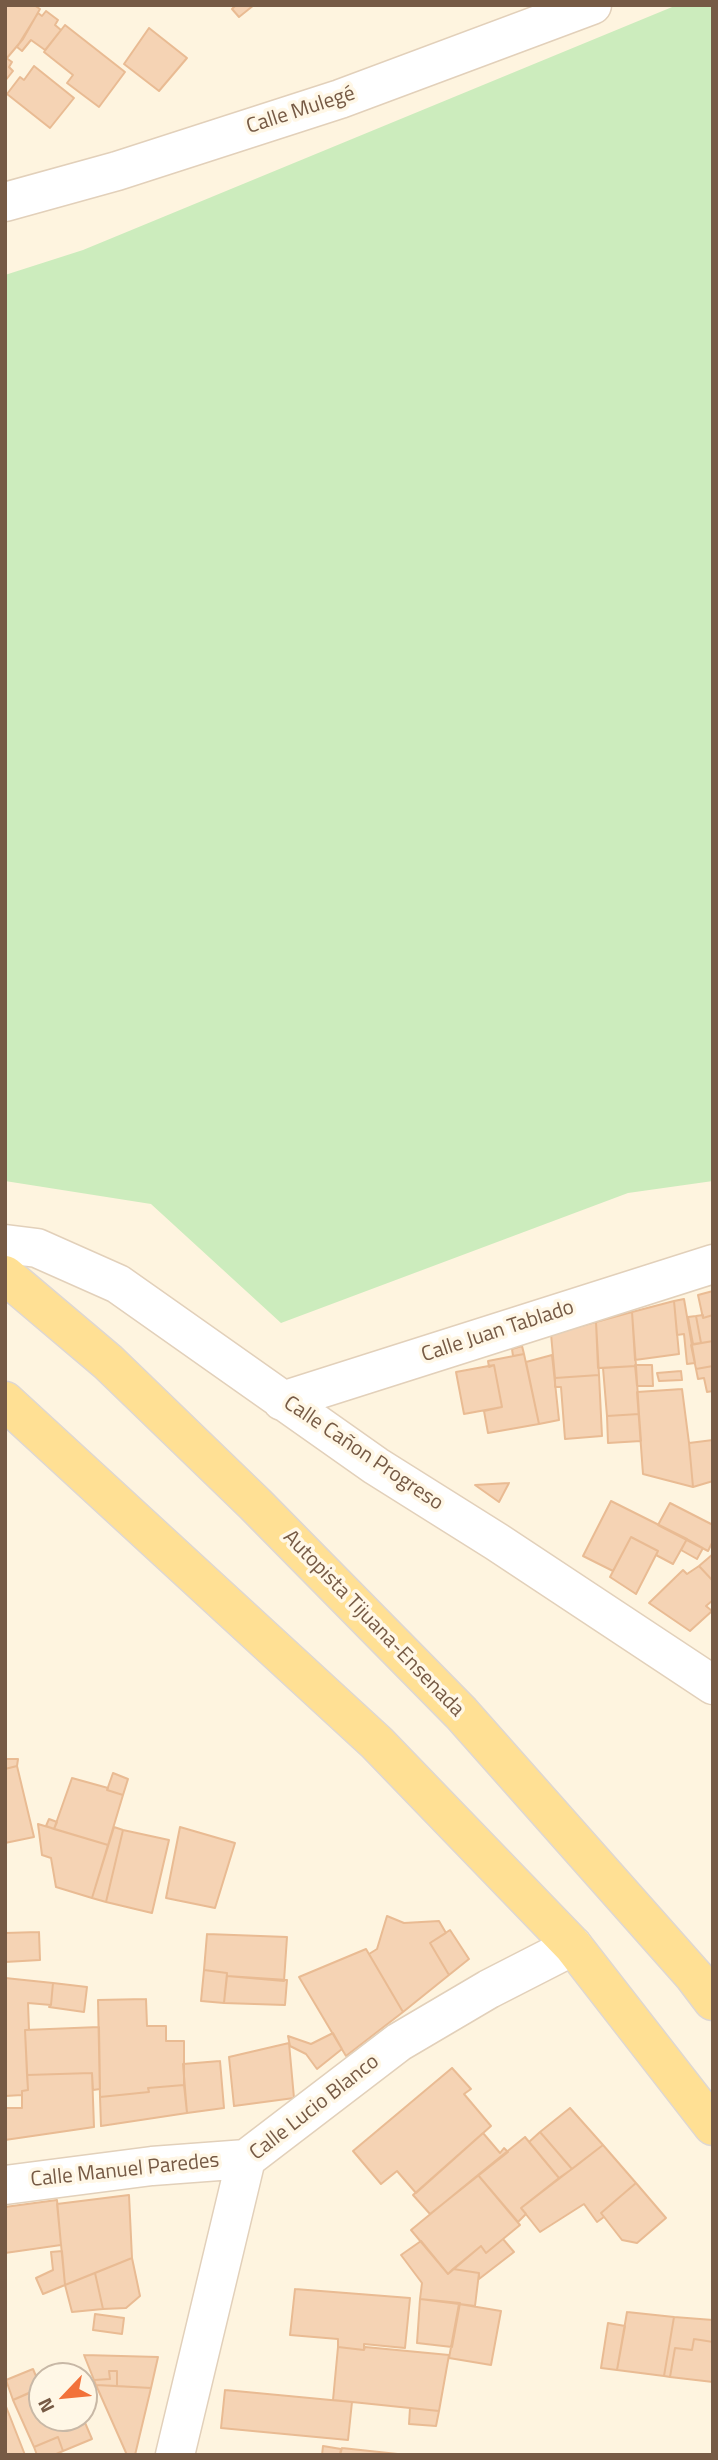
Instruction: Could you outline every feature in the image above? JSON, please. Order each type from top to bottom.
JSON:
[{"type":"main road","name":"Autopista Tijuana-Ensenada","points":[[5,1275],[108,1362],[256,1504],[461,1713],[694,1976],[713,2001]]},
{"type":"main road","points":[[5,1402],[377,1743],[573,1946],[713,2126]]},
{"type":"street","name":"Calle Mulegé","points":[[5,202],[117,171],[340,99],[592,5]]},
{"type":"street","name":"Calle Cañon Progreso","points":[[5,1244],[37,1248],[118,1284],[376,1466],[497,1542],[713,1685]]},
{"type":"street","name":"Calle Juan Tablado","points":[[282,1401],[713,1264]]},
{"type":"street","name":"Calle Lucio Blanco","points":[[175,2455],[246,2159],[399,2042],[489,1989],[573,1946]]},
{"type":"street","name":"Calle Manuel Paredes","points":[[5,2185],[152,2166],[246,2159]]},
{"type":"green space","points":[[677,5],[713,5],[713,1181],[628,1193],[281,1323],[151,1204],[5,1181],[5,275],[83,250]]},
{"type":"building","points":[[5,5],[34,5],[40,9],[23,39],[7,58],[5,57]]},
{"type":"building","points":[[236,5],[254,5],[239,17],[232,9]]},
{"type":"building","points":[[46,11],[58,20],[55,25],[61,30],[45,50],[31,40],[22,51],[17,47],[38,13],[42,16]]},
{"type":"building","points":[[65,25],[125,72],[99,107],[67,83],[73,75],[44,52]]},
{"type":"building","points":[[149,28],[187,58],[159,91],[124,64]]},
{"type":"building","points":[[5,57],[12,62],[9,67],[13,71],[5,81]]},
{"type":"building","points":[[34,66],[74,98],[50,128],[7,94],[20,77],[24,80]]},
{"type":"building","points":[[713,1291],[713,1315],[703,1318],[698,1295]]},
{"type":"building","points":[[684,1299],[695,1363],[687,1364],[684,1334],[677,1335],[674,1301]]},
{"type":"building","points":[[674,1301],[679,1354],[635,1360],[632,1312]]},
{"type":"building","points":[[632,1312],[636,1366],[598,1368],[596,1322]]},
{"type":"building","points":[[703,1315],[703,1318],[713,1315],[713,1341],[701,1343],[696,1316]]},
{"type":"building","points":[[696,1316],[701,1343],[693,1344],[688,1317]]},
{"type":"building","points":[[596,1322],[599,1375],[555,1378],[551,1334]]},
{"type":"building","points":[[713,1341],[713,1366],[696,1369],[691,1345]]},
{"type":"building","points":[[522,1346],[524,1354],[513,1356],[512,1349]]},
{"type":"building","points":[[524,1354],[539,1424],[488,1433],[484,1411],[502,1407],[494,1365],[489,1367],[488,1361]]},
{"type":"building","points":[[552,1355],[559,1420],[539,1424],[526,1362]]},
{"type":"building","points":[[494,1365],[502,1407],[464,1414],[456,1372]]},
{"type":"building","points":[[635,1365],[652,1365],[653,1386],[637,1386]]},
{"type":"building","points":[[636,1366],[639,1414],[607,1416],[603,1368]]},
{"type":"building","points":[[713,1366],[713,1391],[707,1392],[704,1378],[698,1379],[696,1369]]},
{"type":"building","points":[[681,1371],[682,1380],[659,1381],[657,1373]]},
{"type":"building","points":[[599,1375],[602,1436],[565,1439],[561,1387],[555,1387],[555,1378]]},
{"type":"building","points":[[682,1389],[693,1487],[643,1474],[637,1392]]},
{"type":"building","points":[[639,1414],[641,1441],[608,1443],[607,1416]]},
{"type":"building","points":[[713,1440],[713,1481],[693,1487],[689,1443]]},
{"type":"building","points":[[509,1483],[499,1502],[475,1485]]},
{"type":"building","points":[[611,1501],[687,1539],[673,1564],[656,1555],[658,1551],[631,1537],[613,1571],[583,1556]]},
{"type":"building","points":[[670,1503],[713,1525],[713,1541],[708,1551],[658,1525]]},
{"type":"building","points":[[631,1537],[658,1551],[636,1594],[610,1577]]},
{"type":"building","points":[[687,1539],[703,1548],[697,1559],[681,1550]]},
{"type":"building","points":[[713,1554],[713,1581],[699,1566]]},
{"type":"building","points":[[699,1566],[713,1581],[713,1600],[706,1606],[712,1611],[690,1631],[649,1603],[683,1570],[687,1574]]},
{"type":"building","points":[[5,1759],[18,1759],[17,1766],[5,1769]]},
{"type":"building","points":[[17,1766],[34,1837],[5,1843],[5,1769]]},
{"type":"building","points":[[113,1773],[128,1779],[123,1795],[107,1790]]},
{"type":"building","points":[[72,1778],[123,1795],[108,1845],[54,1829]]},
{"type":"building","points":[[49,1819],[57,1822],[54,1829],[46,1826]]},
{"type":"building","points":[[38,1824],[108,1845],[92,1898],[56,1887],[51,1858],[42,1855]]},
{"type":"building","points":[[114,1827],[123,1830],[106,1902],[92,1898]]},
{"type":"building","points":[[180,1827],[235,1843],[215,1908],[166,1898]]},
{"type":"building","points":[[123,1830],[169,1840],[152,1913],[106,1902]]},
{"type":"building","points":[[387,1916],[404,1923],[439,1921],[446,1933],[430,1943],[449,1975],[403,2012],[369,1954],[377,1949]]},
{"type":"building","points":[[450,1930],[469,1959],[449,1975],[430,1943]]},
{"type":"building","points":[[39,1932],[40,1960],[5,1962],[5,1933]]},
{"type":"building","points":[[207,1934],[287,1937],[284,1981],[227,1976],[227,1973],[204,1970]]},
{"type":"building","points":[[366,1949],[403,2012],[346,2056],[299,1977]]},
{"type":"building","points":[[204,1970],[227,1973],[224,2003],[201,2001]]},
{"type":"building","points":[[227,1976],[287,1980],[285,2005],[224,2003]]},
{"type":"building","points":[[5,1978],[53,1983],[51,2005],[28,2003],[29,2030],[25,2030],[28,2090],[22,2091],[22,2095],[5,2096]]},
{"type":"building","points":[[53,1983],[87,1987],[84,2012],[49,2007]]},
{"type":"building","points":[[146,1999],[147,2026],[166,2026],[166,2041],[184,2041],[184,2085],[148,2088],[149,2092],[100,2097],[98,2000]]},
{"type":"building","points":[[99,2027],[100,2089],[93,2090],[92,2073],[27,2075],[25,2030]]},
{"type":"building","points":[[333,2033],[342,2049],[317,2069],[306,2054],[290,2046],[288,2036],[311,2044]]},
{"type":"building","points":[[289,2043],[294,2098],[234,2106],[229,2057]]},
{"type":"building","points":[[220,2061],[224,2108],[187,2113],[183,2064]]},
{"type":"building","points":[[452,2068],[471,2089],[464,2094],[491,2126],[416,2193],[397,2171],[381,2184],[353,2151]]},
{"type":"building","points":[[92,2073],[94,2127],[5,2140],[5,2108],[22,2108],[22,2091],[28,2090],[27,2075]]},
{"type":"building","points":[[184,2085],[187,2113],[101,2126],[100,2097],[149,2092],[148,2088]]},
{"type":"building","points":[[570,2108],[603,2145],[572,2169],[540,2132]]},
{"type":"building","points":[[540,2132],[572,2169],[559,2178],[529,2142]]},
{"type":"building","points":[[483,2133],[500,2153],[504,2148],[508,2152],[430,2214],[413,2195]]},
{"type":"building","points":[[525,2137],[559,2178],[521,2208],[526,2214],[518,2222],[478,2175]]},
{"type":"building","points":[[603,2145],[636,2183],[601,2213],[604,2217],[597,2222],[584,2204],[540,2232],[521,2208]]},
{"type":"building","points":[[478,2175],[520,2225],[486,2253],[481,2246],[448,2274],[411,2230]]},
{"type":"building","points":[[636,2183],[666,2218],[637,2243],[622,2240],[601,2213]]},
{"type":"building","points":[[129,2195],[132,2258],[65,2285],[57,2204]]},
{"type":"building","points":[[57,2200],[61,2245],[5,2253],[5,2207]]},
{"type":"building","points":[[503,2239],[514,2252],[479,2279],[479,2273],[453,2269],[481,2246],[486,2253]]},
{"type":"building","points":[[421,2241],[448,2274],[453,2269],[479,2273],[475,2306],[420,2299],[422,2283],[401,2255]]},
{"type":"building","points":[[62,2251],[65,2285],[43,2294],[36,2278],[53,2270],[51,2252]]},
{"type":"building","points":[[132,2258],[140,2296],[126,2308],[103,2309],[95,2273]]},
{"type":"building","points":[[95,2273],[103,2309],[72,2312],[65,2285]]},
{"type":"building","points":[[295,2289],[410,2298],[405,2348],[364,2344],[364,2350],[338,2347],[338,2339],[290,2335]]},
{"type":"building","points":[[420,2299],[460,2303],[452,2347],[417,2343]]},
{"type":"building","points":[[459,2304],[501,2311],[491,2365],[449,2358]]},
{"type":"building","points":[[627,2312],[674,2317],[664,2376],[617,2370]]},
{"type":"building","points":[[95,2314],[124,2318],[122,2334],[93,2330]]},
{"type":"building","points":[[674,2317],[713,2320],[713,2342],[694,2339],[692,2350],[675,2348],[670,2377],[664,2376]]},
{"type":"building","points":[[608,2323],[625,2326],[617,2370],[601,2368]]},
{"type":"building","points":[[694,2339],[713,2342],[713,2382],[670,2377],[675,2348],[692,2350]]},
{"type":"building","points":[[338,2347],[449,2355],[439,2411],[333,2400]]},
{"type":"building","points":[[84,2355],[158,2357],[151,2388],[117,2386],[117,2371],[109,2371],[110,2379],[98,2380],[98,2362],[87,2362]]},
{"type":"building","points":[[28,2371],[28,2394],[13,2400],[6,2380]]},
{"type":"building","points":[[109,2371],[117,2371],[117,2386],[98,2385],[98,2380],[110,2379]]},
{"type":"building","points":[[98,2385],[151,2388],[135,2455],[127,2455]]},
{"type":"building","points":[[225,2390],[352,2402],[348,2440],[221,2428]]},
{"type":"building","points":[[28,2393],[28,2432],[89,2432],[92,2439],[63,2451],[58,2437],[34,2447],[13,2400]]},
{"type":"building","points":[[5,2404],[25,2455],[5,2455]]},
{"type":"building","points":[[410,2408],[439,2411],[436,2426],[409,2424]]},
{"type":"building","points":[[58,2437],[63,2451],[54,2455],[37,2455],[34,2447]]},
{"type":"building","points":[[323,2446],[341,2449],[340,2455],[322,2455]]},
{"type":"building","points":[[342,2448],[407,2455],[340,2455]]}]
